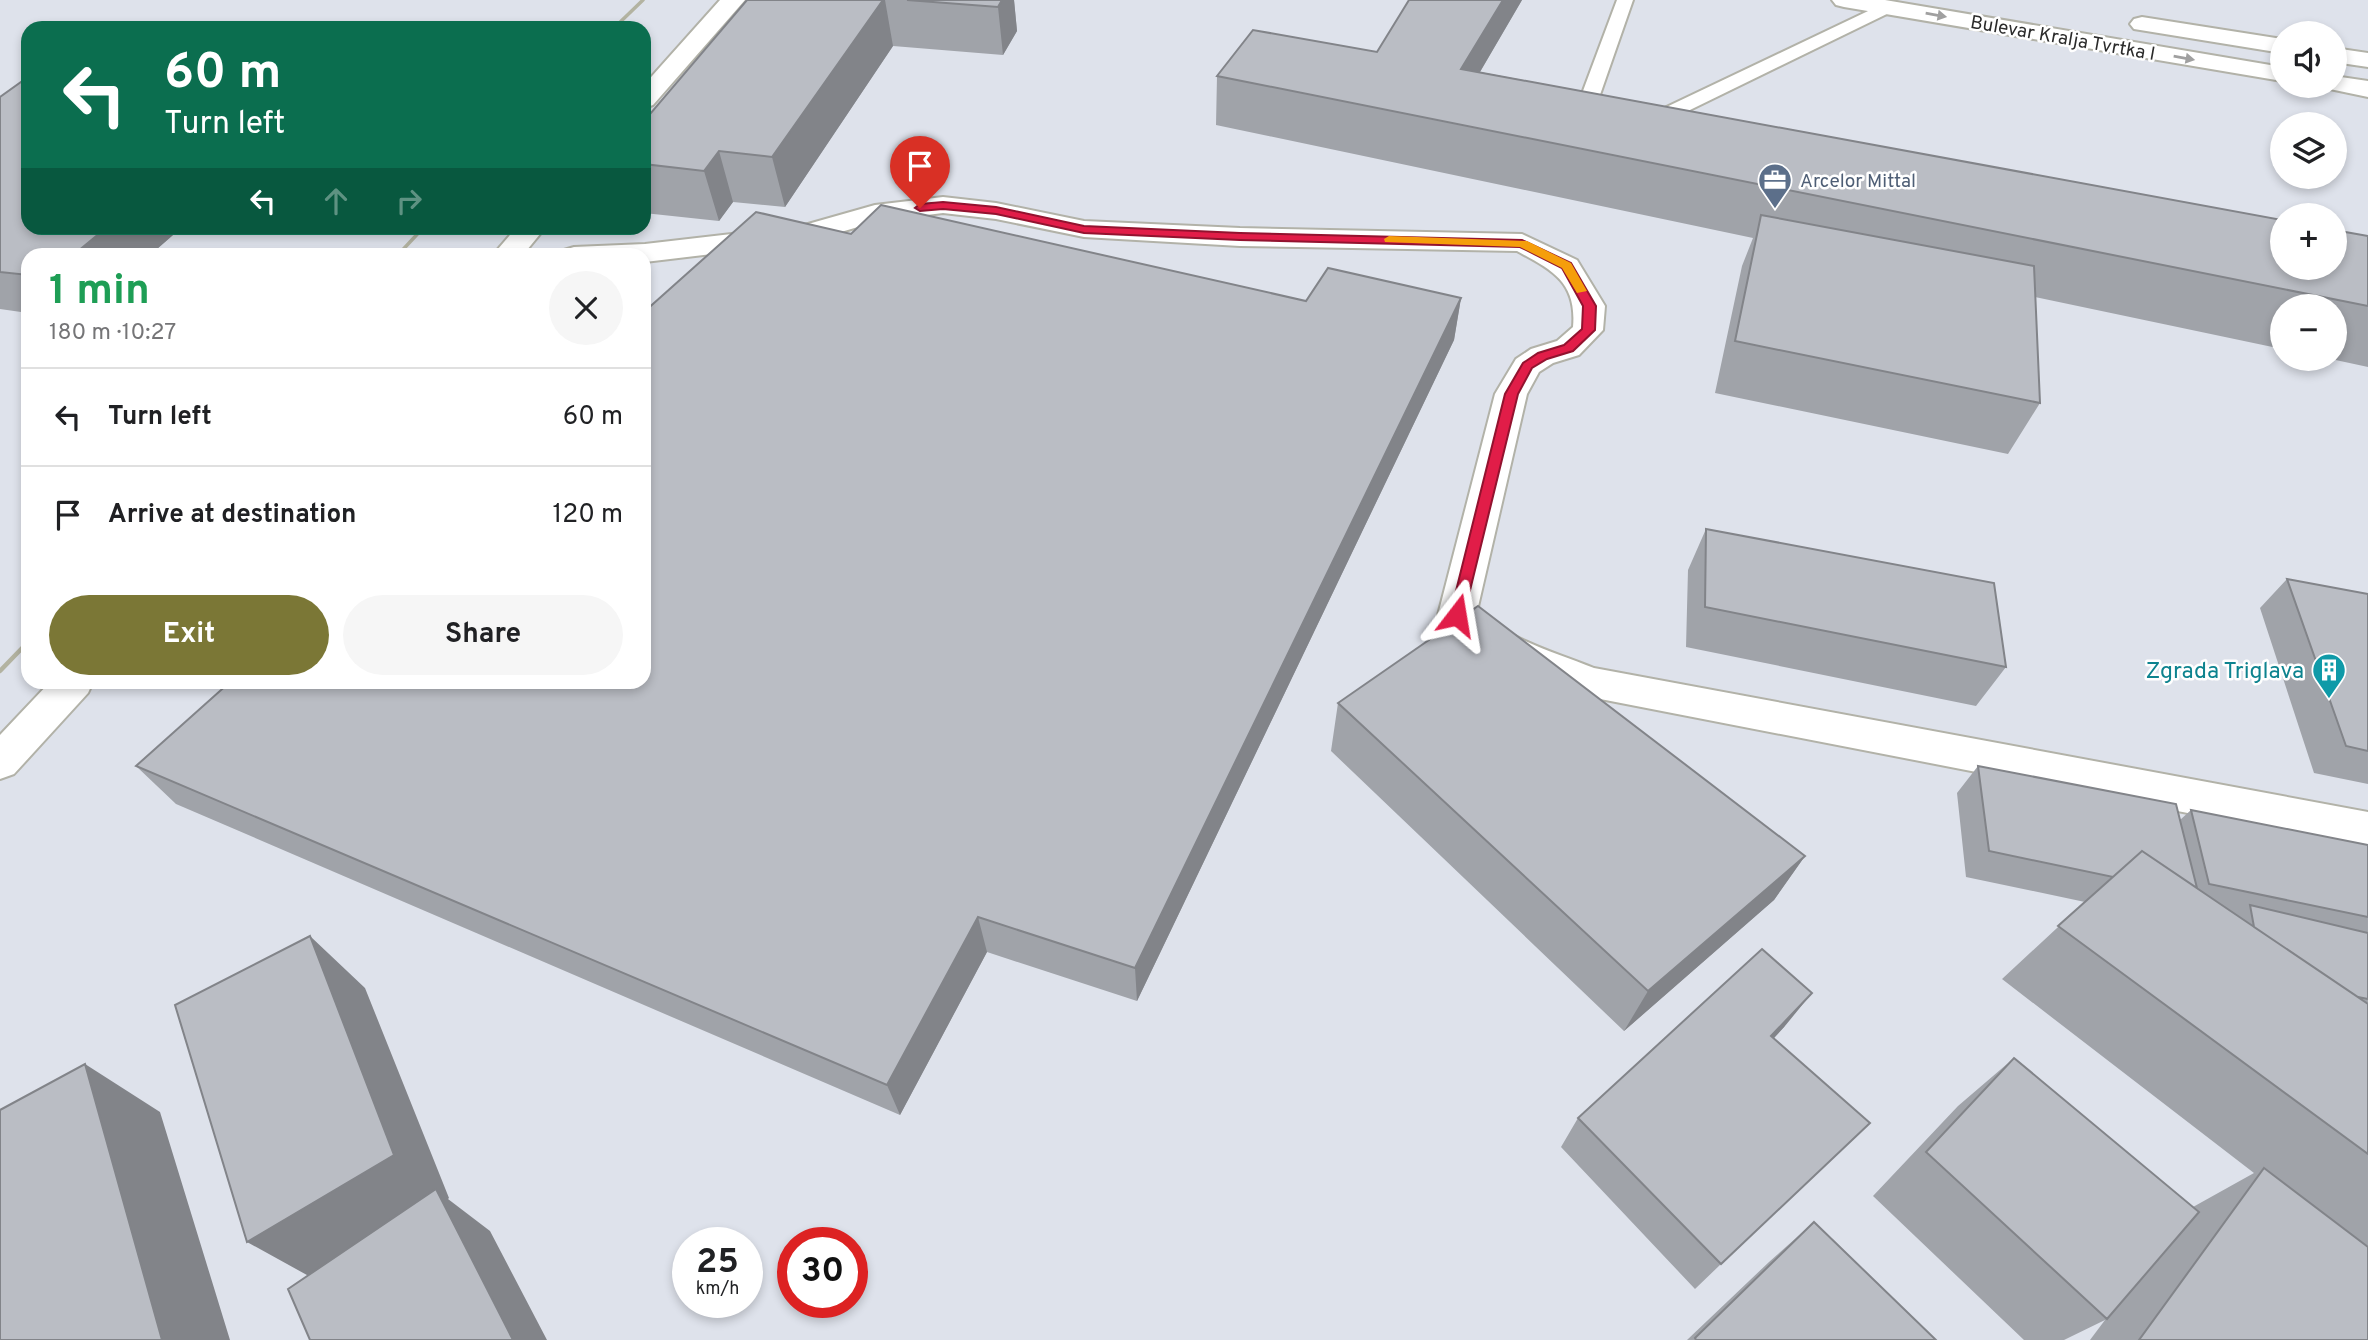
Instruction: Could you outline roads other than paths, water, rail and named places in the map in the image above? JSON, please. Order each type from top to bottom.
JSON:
[{"type":"street","points":[[651,92],[733,0]]},
{"type":"street","name":"Bulevar Kralja Tvrtka I","points":[[1844,0],[2270,72]]},
{"type":"street","name":"Bulevar Kralja Tvrtka I","points":[[2118,20],[2270,44]]},
{"type":"street","points":[[2347,57],[2368,60]]},
{"type":"street","points":[[2347,85],[2368,89]]},
{"type":"street","points":[[651,252],[804,234],[875,213],[943,205],[996,211],[1084,229],[1240,237],[1522,243],[1567,266],[1590,306],[1588,330],[1569,348],[1542,356],[1527,366],[1511,394],[1457,615],[1468,626],[1516,652],[1590,682],[2368,830]]},
{"type":"street","points":[[0,762],[68,689]]},
{"type":"lane","points":[[1625,0],[1583,115],[1667,133]]},
{"type":"lane","points":[[1628,124],[1887,7]]},
{"type":"railway","points":[[621,21],[643,0]]},
{"type":"railway","points":[[404,248],[416,235]]},
{"type":"railway","points":[[0,671],[21,649]]},
{"type":"place","name":"Arcelor Mittal","points":[[1775,210]]},
{"type":"place","name":"Zgrada Triglava","points":[[2329,700]]}]
